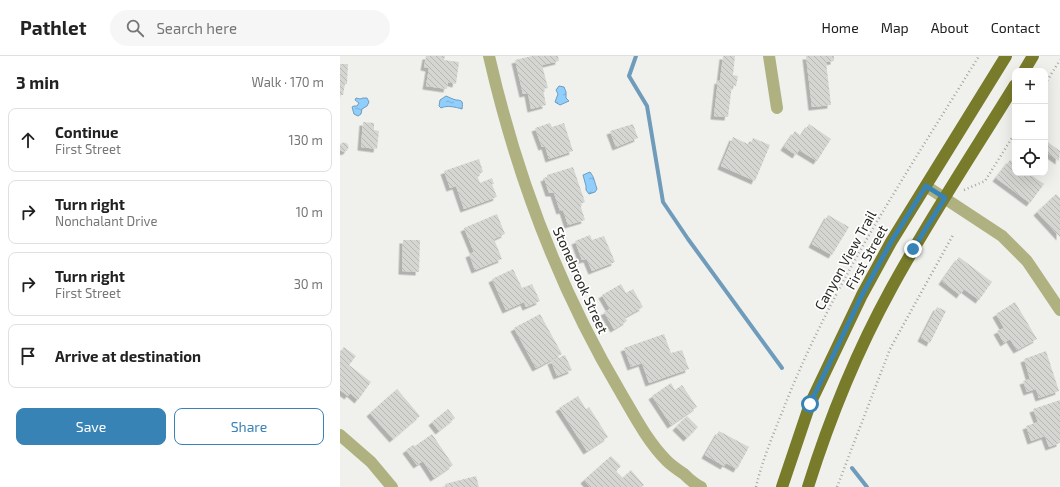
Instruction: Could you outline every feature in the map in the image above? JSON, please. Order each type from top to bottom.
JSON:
[{"type":"main road","name":"First Street","points":[[782,487],[810,404],[862,295],[891,242],[1006,56]]},
{"type":"main road","points":[[1026,68],[1033,56]]},
{"type":"main road","points":[[808,487],[818,454],[838,402],[867,337],[890,291],[913,249],[1012,90]]},
{"type":"street","name":"Stonebrook Street","points":[[489,56],[511,143],[529,196],[550,252],[579,316],[608,371],[642,429],[667,461],[700,487]]},
{"type":"street","points":[[769,56],[777,108]]},
{"type":"street","points":[[926,186],[1002,236],[1028,261],[1060,310]]},
{"type":"street","points":[[340,435],[371,462],[392,487]]},
{"type":"path","name":"Canyon View Trail","points":[[756,487],[798,372],[819,328],[878,219],[979,56]]},
{"type":"path","points":[[1048,79],[1060,60]]},
{"type":"path","points":[[945,198],[985,181],[1012,138]]},
{"type":"path","points":[[837,487],[890,349],[953,235]]},
{"type":"water","points":[[559,86],[564,87],[566,98],[569,101],[560,105],[555,102],[558,94],[556,90]]},
{"type":"water","points":[[446,96],[455,100],[460,100],[462,103],[462,109],[448,106],[441,108],[439,106],[440,100]]},
{"type":"water","points":[[356,98],[367,98],[369,102],[358,116],[354,114],[352,107],[357,106],[359,103],[355,100]]},
{"type":"water","points":[[590,172],[597,189],[595,192],[589,194],[586,190],[583,175]]},
{"type":"building","points":[[426,56],[445,56],[444,60],[459,62],[456,84],[448,82],[447,89],[426,86],[429,68],[424,67]]},
{"type":"building","points":[[532,56],[558,56],[559,61],[542,65],[548,88],[543,89],[546,105],[531,109],[528,93],[523,94],[515,60]]},
{"type":"building","points":[[723,56],[735,56],[733,75],[738,76],[736,86],[732,85],[728,117],[714,116],[718,80],[720,81]]},
{"type":"building","points":[[806,56],[834,56],[834,61],[826,62],[831,105],[812,107]]},
{"type":"building","points":[[340,64],[348,64],[347,84],[345,84],[343,95],[340,95]]},
{"type":"building","points":[[363,122],[374,123],[374,130],[379,131],[377,149],[361,147]]},
{"type":"building","points":[[550,123],[552,127],[564,123],[573,151],[549,159],[545,146],[542,147],[535,128]]},
{"type":"building","points":[[633,124],[638,138],[616,147],[610,131]]},
{"type":"building","points":[[809,124],[831,139],[817,161],[799,150],[796,155],[784,147],[795,131],[801,136]]},
{"type":"building","points":[[733,137],[750,145],[753,138],[770,145],[755,181],[721,166]]},
{"type":"building","points":[[1048,142],[1060,151],[1059,161],[1048,153]]},
{"type":"building","points":[[342,143],[346,143],[348,147],[346,151],[342,151],[340,149],[340,145]]},
{"type":"building","points":[[479,159],[483,172],[477,175],[480,183],[492,178],[494,184],[492,184],[497,197],[464,209],[456,186],[450,188],[444,171]]},
{"type":"building","points":[[1010,160],[1012,162],[1012,176],[1032,176],[1044,184],[1030,203],[996,178]]},
{"type":"building","points":[[573,167],[585,202],[580,204],[585,220],[568,225],[563,210],[560,211],[554,193],[549,193],[544,178],[547,177],[547,175]]},
{"type":"building","points":[[1056,194],[1060,198],[1060,237],[1037,212]]},
{"type":"building","points":[[497,214],[505,234],[494,239],[502,259],[475,270],[469,254],[474,252],[464,228]]},
{"type":"building","points":[[828,215],[849,227],[832,255],[812,244]]},
{"type":"building","points":[[590,235],[592,240],[604,236],[615,262],[592,271],[587,259],[582,260],[575,241]]},
{"type":"building","points":[[403,240],[420,240],[419,272],[402,271]]},
{"type":"building","points":[[959,257],[992,282],[979,300],[964,289],[960,295],[942,281]]},
{"type":"building","points":[[513,269],[522,288],[532,284],[540,301],[526,307],[524,302],[506,310],[492,279]]},
{"type":"building","points":[[621,284],[626,293],[633,289],[643,307],[625,317],[627,321],[614,329],[604,312],[610,309],[602,295]]},
{"type":"building","points":[[1015,302],[1037,339],[1017,350],[1010,339],[1004,343],[997,331],[1004,328],[996,314]]},
{"type":"building","points":[[937,307],[946,311],[930,343],[921,338]]},
{"type":"building","points":[[540,314],[562,354],[536,368],[514,328]]},
{"type":"building","points":[[664,334],[671,353],[682,350],[689,369],[649,383],[642,363],[631,367],[624,348]]},
{"type":"building","points":[[344,347],[356,356],[349,365],[371,382],[358,400],[350,393],[348,396],[340,390],[340,352]]},
{"type":"building","points":[[1046,351],[1059,391],[1039,398],[1036,389],[1027,392],[1023,381],[1030,379],[1024,359]]},
{"type":"building","points":[[565,355],[572,370],[557,376],[551,361]]},
{"type":"building","points":[[671,383],[675,390],[682,385],[697,407],[671,425],[652,396]]},
{"type":"building","points":[[397,389],[420,416],[393,439],[370,413]]},
{"type":"building","points":[[578,396],[586,409],[589,407],[608,437],[587,451],[559,408]]},
{"type":"building","points":[[1060,400],[1060,443],[1049,447],[1045,436],[1031,441],[1026,426],[1038,422],[1033,409]]},
{"type":"building","points":[[448,409],[455,418],[439,431],[432,422]]},
{"type":"building","points":[[687,416],[698,427],[687,438],[676,427]]},
{"type":"building","points":[[719,431],[749,447],[737,469],[726,463],[724,466],[705,455]]},
{"type":"building","points":[[432,434],[453,465],[434,478],[423,461],[417,465],[406,450],[413,445],[415,446]]},
{"type":"building","points":[[611,456],[621,466],[616,471],[623,478],[631,470],[644,485],[642,487],[590,487],[584,480]]},
{"type":"building","points":[[476,476],[479,487],[446,487],[445,484]]},
{"type":"waterway","points":[[636,56],[629,76],[647,106],[663,202],[688,239],[782,368]]},
{"type":"waterway","points":[[852,468],[867,487]]},
{"type":"route","points":[[810,404],[862,295],[891,242],[926,186],[945,198],[913,249]]}]
